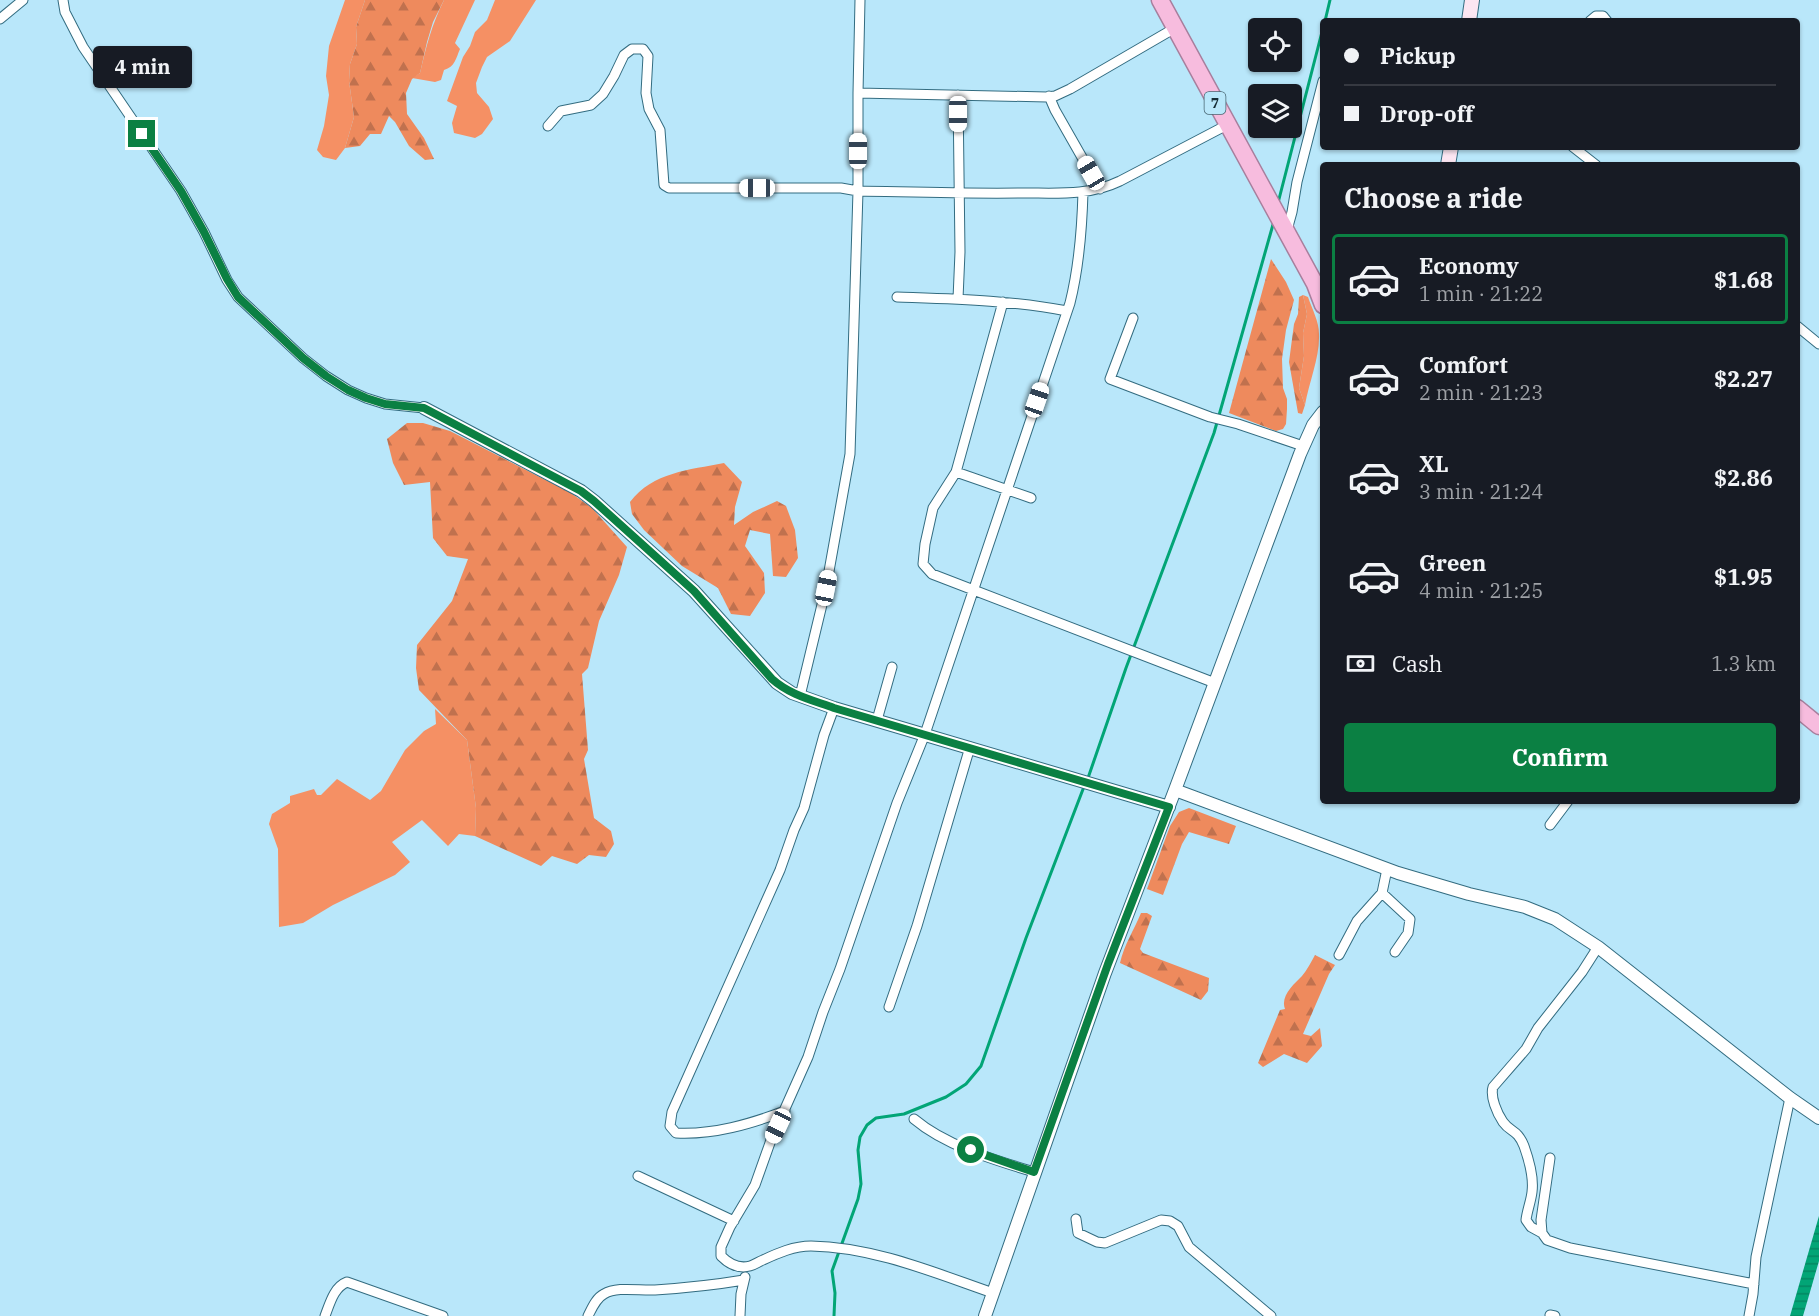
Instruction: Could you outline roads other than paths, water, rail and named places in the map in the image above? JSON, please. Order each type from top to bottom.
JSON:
[{"type":"highway","name":"7","points":[[1160,0],[1283,228],[1319,287]]},
{"type":"highway","points":[[1800,710],[1819,726]]},
{"type":"main road","points":[[1469,18],[1472,0]]},
{"type":"street","points":[[0,20],[23,0]]},
{"type":"street","points":[[63,0],[65,12],[83,47],[181,191],[238,297],[303,358],[326,376],[366,398],[385,404],[424,408],[563,480],[594,501],[694,591],[772,679],[792,693],[834,708],[1169,807]]},
{"type":"street","points":[[800,696],[826,588],[850,454],[858,191],[860,0]]},
{"type":"street","points":[[858,93],[1049,96],[1070,90],[1175,28]]},
{"type":"street","points":[[548,126],[561,111],[591,105],[603,94],[624,55],[632,49],[643,49],[648,56],[647,101],[660,130],[664,185],[669,188],[1083,192],[1100,189],[1120,181],[1227,126]]},
{"type":"street","points":[[1283,228],[1292,212],[1297,182],[1320,93]]},
{"type":"street","points":[[958,95],[960,252],[958,299]]},
{"type":"street","points":[[1049,96],[1100,189]]},
{"type":"street","points":[[1577,150],[1592,162]]},
{"type":"street","points":[[993,1293],[895,1261],[841,1248],[807,1246],[790,1249],[749,1266],[735,1266],[721,1256],[721,1247],[755,1185],[771,1140],[808,1058],[897,803],[925,734],[1067,311],[1076,280],[1083,215],[1083,192]]},
{"type":"street","points":[[897,297],[1032,304],[1067,311]]},
{"type":"street","points":[[1003,302],[956,471],[933,508],[923,564],[932,574],[1215,683]]},
{"type":"street","points":[[1133,318],[1110,379],[1210,417],[1278,436],[1303,446]]},
{"type":"street","points":[[1800,328],[1819,344]]},
{"type":"street","points":[[985,1316],[1108,964],[1303,446],[1320,416]]},
{"type":"street","points":[[956,471],[1030,498]]},
{"type":"street","points":[[877,720],[892,668]]},
{"type":"street","points":[[785,1111],[756,1122],[692,1134],[676,1133],[669,1126],[672,1112],[780,870],[804,808],[824,735],[834,708]]},
{"type":"street","points":[[889,1007],[917,926],[970,747]]},
{"type":"street","points":[[1175,790],[1387,869],[1469,894],[1525,907],[1555,920],[1598,947],[1790,1098],[1819,1118]]},
{"type":"street","points":[[1550,825],[1566,804]]},
{"type":"street","points":[[1339,955],[1357,921],[1382,893],[1387,869]]},
{"type":"street","points":[[1382,893],[1410,919],[1408,933],[1395,952]]},
{"type":"street","points":[[1598,947],[1582,972],[1538,1028],[1526,1049],[1491,1092],[1504,1124],[1518,1133],[1532,1174],[1532,1193],[1526,1220],[1547,1240],[1570,1248],[1754,1284]]},
{"type":"street","points":[[1749,1316],[1756,1257],[1790,1098]]},
{"type":"street","points":[[914,1119],[925,1128],[958,1145],[1034,1172]]},
{"type":"street","points":[[1542,1233],[1541,1220],[1550,1158]]},
{"type":"street","points":[[638,1176],[734,1221]]},
{"type":"street","points":[[1076,1219],[1078,1233],[1097,1242],[1105,1243],[1161,1220],[1170,1221],[1178,1226],[1189,1247],[1271,1316]]},
{"type":"street","points":[[740,1316],[744,1280],[749,1266]]},
{"type":"street","points":[[588,1316],[598,1298],[606,1292],[674,1288],[744,1280]]},
{"type":"street","points":[[325,1316],[331,1298],[340,1285],[347,1282],[442,1316]]},
{"type":"waterway","points":[[1326,18],[1330,0]]},
{"type":"waterway","points":[[1278,203],[1320,40]]},
{"type":"waterway","points":[[1088,778],[1126,668],[1214,433],[1274,221]]},
{"type":"waterway","points":[[834,1316],[835,1293],[832,1271],[858,1199],[861,1184],[858,1150],[860,1137],[867,1125],[876,1118],[904,1114],[946,1097],[966,1084],[981,1066],[1026,938],[1085,784]]}]
